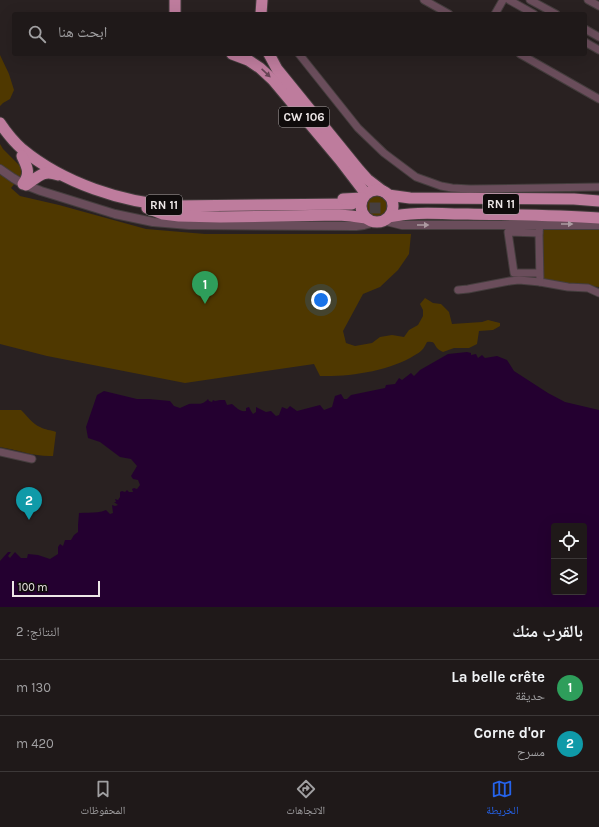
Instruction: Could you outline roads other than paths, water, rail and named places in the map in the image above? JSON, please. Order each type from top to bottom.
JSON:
[{"type":"highway","points":[[175,0],[175,12]]},
{"type":"highway","points":[[262,0],[262,12]]},
{"type":"highway","name":"CW 106","points":[[237,56],[248,60],[260,68],[273,80],[348,171],[364,196]]},
{"type":"highway","name":"CW 106","points":[[271,56],[277,69],[359,170],[367,179],[386,193]]},
{"type":"highway","name":"RN 11","points":[[0,123],[11,138],[21,148],[49,168],[80,184],[149,206]]},
{"type":"highway","name":"RN 11","points":[[0,132],[11,146],[43,173],[94,195],[125,204],[149,206],[349,204]]},
{"type":"highway","points":[[22,156],[28,170],[25,185]]},
{"type":"highway","points":[[348,171],[354,185],[349,204]]},
{"type":"highway","points":[[25,185],[43,173],[52,173],[66,177]]},
{"type":"highway","points":[[349,204],[370,191],[375,190],[404,197],[574,199],[599,201]]},
{"type":"highway","points":[[379,219],[393,208],[391,199],[386,193]]},
{"type":"highway","points":[[364,196],[361,203],[362,214],[379,219]]},
{"type":"highway","name":"RN 11","points":[[599,205],[502,204],[402,206],[542,208],[599,211]]},
{"type":"highway","points":[[149,206],[162,214],[179,216],[220,217],[339,215],[379,219],[397,215],[425,214],[599,218]]},
{"type":"street","points":[[424,0],[445,12]]},
{"type":"street","points":[[496,12],[503,0]]},
{"type":"street","points":[[509,0],[530,12]]},
{"type":"street","points":[[530,0],[552,12]]},
{"type":"street","points":[[588,0],[599,6]]},
{"type":"street","points":[[587,31],[599,37]]},
{"type":"street","points":[[587,43],[599,50]]},
{"type":"street","points":[[301,56],[358,128],[394,161],[416,177],[441,186],[452,188],[599,187]]},
{"type":"street","points":[[524,56],[599,99]]},
{"type":"street","points":[[0,169],[25,185],[60,198],[130,218],[153,222],[189,224],[356,226],[368,224],[379,219],[402,225],[599,224]]},
{"type":"street","points":[[540,224],[540,282]]},
{"type":"street","points":[[539,233],[508,232],[514,273],[539,273]]},
{"type":"street","points":[[458,290],[519,280],[588,288],[599,292]]},
{"type":"street","points":[[0,452],[32,458]]},
{"type":"tunnel","points":[[353,208],[402,208]]},
{"type":"place","name":"La belle crête","points":[[205,304]]},
{"type":"place","name":"Corne d'or","points":[[29,520]]}]
